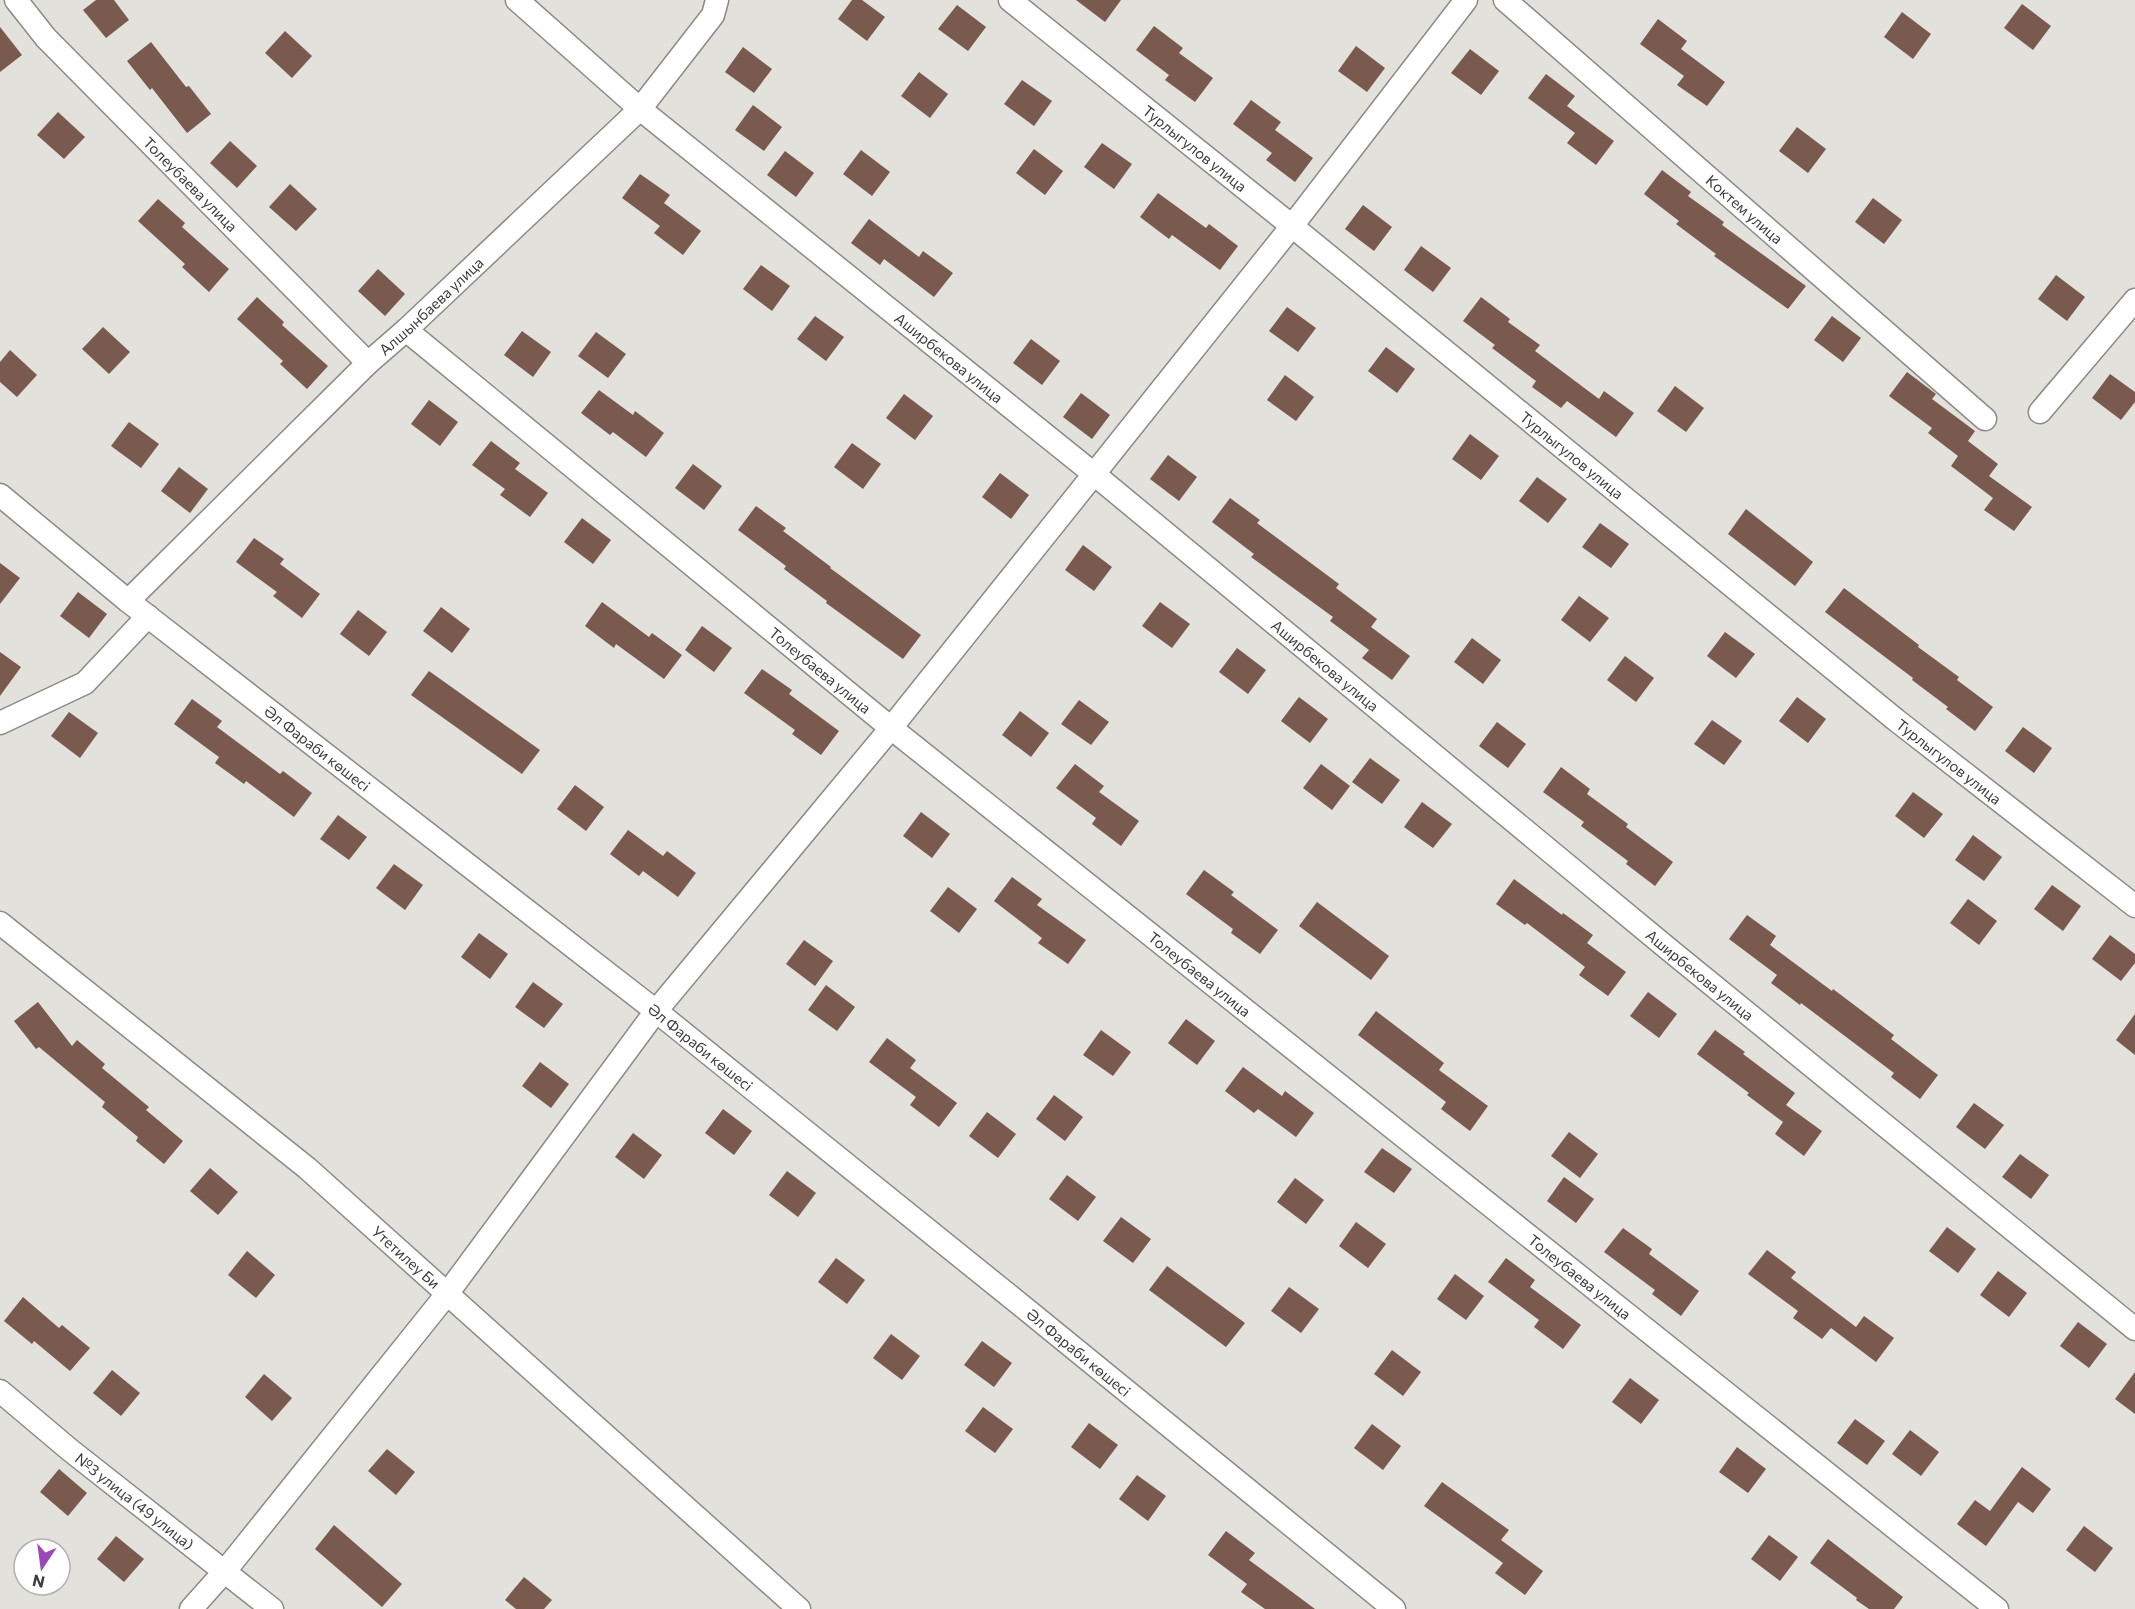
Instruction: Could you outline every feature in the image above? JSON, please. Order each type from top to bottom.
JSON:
[{"type":"street","name":"Толеубаева улица","points":[[16,0],[46,38],[368,363]]},
{"type":"street","name":"Аширбекова улица","points":[[517,0],[640,109],[1094,474],[1663,944],[2135,1329]]},
{"type":"street","name":"Алшынбаева улица","points":[[128,602],[368,363],[406,330],[640,109],[713,15],[717,0]]},
{"type":"street","name":"Турлыгулов улица","points":[[1010,0],[1292,226],[1887,713],[2135,906]]},
{"type":"street","points":[[191,1609],[447,1294],[656,1011],[891,728],[1292,226],[1466,0]]},
{"type":"street","name":"Коктем улица","points":[[1505,0],[1985,419]]},
{"type":"street","points":[[2040,412],[2135,300]]},
{"type":"street","name":"Толеубаева улица","points":[[406,330],[891,728],[1998,1609]]},
{"type":"street","name":"Әл Фараби көшесі","points":[[0,495],[128,602],[656,1011],[1018,1302],[1394,1609]]},
{"type":"street","points":[[0,723],[85,683],[148,616]]},
{"type":"street","name":"Утетилеу Би","points":[[0,923],[307,1168],[800,1609]]},
{"type":"street","name":"№3 улица (49 улица)","points":[[0,1391],[70,1450],[272,1609]]},
{"type":"building","points":[[96,0],[114,0],[129,20],[106,38],[83,10]]},
{"type":"building","points":[[852,0],[862,0],[885,17],[867,41],[838,19]]},
{"type":"building","points":[[1076,0],[1121,0],[1105,22]]},
{"type":"building","points":[[2022,4],[2051,26],[2033,50],[2004,28]]},
{"type":"building","points":[[957,5],[986,27],[968,51],[938,29]]},
{"type":"building","points":[[1902,12],[1931,34],[1913,59],[1884,37]]},
{"type":"building","points":[[1658,19],[1687,41],[1681,49],[1725,82],[1707,106],[1677,85],[1684,76],[1640,44]]},
{"type":"building","points":[[1154,26],[1183,48],[1179,53],[1213,78],[1195,102],[1165,80],[1169,75],[1136,50]]},
{"type":"building","points":[[0,27],[22,55],[0,72]]},
{"type":"building","points":[[285,31],[312,56],[292,78],[265,53]]},
{"type":"building","points":[[151,42],[186,87],[189,86],[211,114],[187,133],[152,88],[150,90],[127,61]]},
{"type":"building","points":[[1356,46],[1385,68],[1367,92],[1338,71]]},
{"type":"building","points":[[743,47],[772,69],[754,93],[725,72]]},
{"type":"building","points":[[1470,49],[1499,71],[1481,95],[1451,73]]},
{"type":"building","points":[[919,72],[948,94],[930,118],[901,96]]},
{"type":"building","points":[[1546,74],[1575,96],[1567,106],[1614,141],[1596,165],[1567,143],[1575,133],[1528,98]]},
{"type":"building","points":[[1022,80],[1052,101],[1034,126],[1004,104]]},
{"type":"building","points":[[1251,100],[1281,122],[1275,130],[1313,158],[1295,182],[1266,160],[1272,153],[1233,124]]},
{"type":"building","points":[[753,105],[782,127],[764,151],[735,130]]},
{"type":"building","points":[[58,112],[85,137],[64,159],[37,135]]},
{"type":"building","points":[[1797,127],[1826,149],[1808,173],[1779,151]]},
{"type":"building","points":[[230,141],[257,166],[237,188],[210,163]]},
{"type":"building","points":[[1102,143],[1132,164],[1114,189],[1084,167]]},
{"type":"building","points":[[1034,149],[1063,171],[1045,195],[1016,173]]},
{"type":"building","points":[[861,150],[890,172],[872,196],[843,174]]},
{"type":"building","points":[[785,151],[814,173],[796,197],[767,175]]},
{"type":"building","points":[[1662,170],[1691,192],[1688,196],[1724,222],[1722,225],[1806,286],[1788,309],[1714,256],[1716,254],[1676,224],[1679,221],[1644,194]]},
{"type":"building","points":[[640,174],[670,195],[664,203],[701,231],[683,255],[654,233],[660,226],[622,198]]},
{"type":"building","points":[[290,184],[317,209],[296,231],[269,207]]},
{"type":"building","points":[[1158,193],[1206,228],[1209,224],[1238,246],[1220,270],[1172,235],[1169,239],[1140,217]]},
{"type":"building","points":[[1873,198],[1902,220],[1884,244],[1855,222]]},
{"type":"building","points":[[158,199],[185,223],[182,227],[229,269],[209,292],[182,267],[185,264],[138,221]]},
{"type":"building","points":[[1363,205],[1392,227],[1374,251],[1345,229]]},
{"type":"building","points":[[869,219],[919,257],[923,251],[953,273],[934,297],[884,259],[880,265],[851,243]]},
{"type":"building","points":[[1421,246],[1451,268],[1433,292],[1404,270]]},
{"type":"building","points":[[761,265],[790,286],[772,311],[743,289]]},
{"type":"building","points":[[378,269],[405,294],[385,316],[358,291]]},
{"type":"building","points":[[2056,275],[2085,297],[2067,321],[2038,299]]},
{"type":"building","points":[[257,297],[284,322],[282,325],[328,366],[307,389],[280,364],[283,361],[237,319]]},
{"type":"building","points":[[1481,297],[1510,319],[1508,322],[1540,345],[1535,351],[1599,399],[1604,391],[1634,413],[1616,437],[1567,401],[1561,408],[1532,387],[1536,381],[1492,348],[1495,345],[1463,321]]},
{"type":"building","points":[[1287,307],[1316,328],[1298,352],[1269,331]]},
{"type":"building","points":[[815,316],[844,337],[826,361],[797,339]]},
{"type":"building","points":[[1832,316],[1861,338],[1843,362],[1814,340]]},
{"type":"building","points":[[103,327],[130,352],[109,374],[82,349]]},
{"type":"building","points":[[522,331],[551,352],[533,377],[504,355]]},
{"type":"building","points":[[596,332],[626,354],[608,378],[578,356]]},
{"type":"building","points":[[1031,339],[1060,361],[1042,385],[1013,363]]},
{"type":"building","points":[[1386,347],[1415,369],[1397,393],[1368,371]]},
{"type":"building","points":[[10,350],[37,375],[17,397],[0,382],[0,362]]},
{"type":"building","points":[[1907,372],[1936,394],[1932,399],[1975,431],[1968,441],[1998,464],[1989,476],[2032,507],[2014,531],[1984,510],[1993,498],[1951,466],[1958,456],[1928,433],[1932,428],[1889,396]]},
{"type":"building","points":[[2110,374],[2135,392],[2135,402],[2121,420],[2092,398]]},
{"type":"building","points":[[1285,375],[1314,397],[1296,421],[1267,400]]},
{"type":"building","points":[[1675,386],[1704,408],[1686,432],[1657,411]]},
{"type":"building","points":[[599,390],[633,415],[635,411],[664,433],[646,457],[613,432],[610,435],[581,413]]},
{"type":"building","points":[[1081,393],[1110,415],[1092,439],[1063,417]]},
{"type":"building","points":[[904,394],[933,416],[915,440],[886,418]]},
{"type":"building","points":[[429,400],[458,422],[440,446],[411,424]]},
{"type":"building","points":[[129,422],[159,444],[141,468],[111,446]]},
{"type":"building","points":[[1470,434],[1499,456],[1481,480],[1452,459]]},
{"type":"building","points":[[491,441],[520,463],[515,469],[548,493],[530,517],[500,495],[505,489],[472,465]]},
{"type":"building","points":[[852,443],[881,464],[863,489],[834,467]]},
{"type":"building","points":[[1168,455],[1197,477],[1179,501],[1150,479]]},
{"type":"building","points":[[693,464],[722,486],[704,510],[675,488]]},
{"type":"building","points":[[179,467],[208,489],[190,513],[161,491]]},
{"type":"building","points":[[1000,473],[1029,495],[1011,519],[982,497]]},
{"type":"building","points":[[1537,477],[1567,499],[1548,523],[1519,501]]},
{"type":"building","points":[[1230,498],[1260,520],[1257,523],[1339,584],[1336,588],[1377,619],[1371,627],[1410,656],[1392,680],[1362,658],[1369,650],[1330,621],[1333,617],[1251,557],[1254,554],[1212,522]]},
{"type":"building","points":[[756,506],[786,528],[783,531],[830,568],[921,635],[903,659],[826,603],[827,601],[784,569],[786,566],[738,530]]},
{"type":"building","points":[[1746,509],[1813,562],[1795,586],[1728,534]]},
{"type":"building","points":[[582,518],[611,540],[593,564],[564,542]]},
{"type":"building","points":[[1600,523],[1629,544],[1611,568],[1582,547]]},
{"type":"building","points":[[254,538],[284,559],[280,564],[320,594],[302,618],[273,596],[277,592],[236,562]]},
{"type":"building","points":[[1083,545],[1112,567],[1094,591],[1065,570]]},
{"type":"building","points":[[0,563],[20,578],[0,604]]},
{"type":"building","points":[[1844,588],[1919,645],[1918,647],[1959,677],[1957,680],[1993,707],[1975,731],[1912,680],[1913,678],[1825,612]]},
{"type":"building","points":[[78,592],[107,614],[89,638],[60,616]]},
{"type":"building","points":[[1579,596],[1609,618],[1590,642],[1561,620]]},
{"type":"building","points":[[602,602],[649,637],[652,633],[682,655],[664,679],[616,644],[614,648],[585,626]]},
{"type":"building","points":[[1160,602],[1190,624],[1172,648],[1142,626]]},
{"type":"building","points":[[441,607],[470,629],[452,653],[423,631]]},
{"type":"building","points":[[358,610],[387,632],[369,656],[340,634]]},
{"type":"building","points":[[702,626],[732,648],[714,672],[685,650]]},
{"type":"building","points":[[1725,632],[1755,654],[1736,678],[1707,656]]},
{"type":"building","points":[[1472,638],[1501,660],[1483,684],[1454,662]]},
{"type":"building","points":[[1237,648],[1266,670],[1248,694],[1219,672]]},
{"type":"building","points":[[0,652],[21,667],[0,696]]},
{"type":"building","points":[[1625,656],[1654,678],[1636,702],[1607,680]]},
{"type":"building","points":[[762,669],[792,690],[789,694],[839,731],[821,755],[792,734],[795,730],[744,693]]},
{"type":"building","points":[[429,671],[540,750],[522,774],[411,695]]},
{"type":"building","points":[[1299,697],[1328,719],[1310,743],[1281,721]]},
{"type":"building","points":[[1797,697],[1826,719],[1808,743],[1779,721]]},
{"type":"building","points":[[192,699],[222,721],[217,727],[280,774],[283,771],[312,793],[294,817],[246,781],[244,784],[215,763],[219,757],[174,724]]},
{"type":"building","points":[[1079,700],[1109,722],[1091,745],[1061,724]]},
{"type":"building","points":[[1020,711],[1049,733],[1031,757],[1002,735]]},
{"type":"building","points":[[69,712],[98,733],[80,758],[51,736]]},
{"type":"building","points":[[1712,720],[1742,741],[1724,765],[1694,744]]},
{"type":"building","points":[[1497,722],[1526,744],[1508,768],[1479,746]]},
{"type":"building","points":[[2023,727],[2052,748],[2034,773],[2005,751]]},
{"type":"building","points":[[1370,758],[1400,780],[1382,804],[1352,782]]},
{"type":"building","points":[[1075,764],[1104,786],[1099,792],[1139,821],[1121,846],[1092,824],[1096,818],[1056,788]]},
{"type":"building","points":[[1321,764],[1350,786],[1332,810],[1303,788]]},
{"type":"building","points":[[1561,767],[1590,789],[1587,794],[1628,824],[1626,827],[1673,862],[1655,886],[1626,864],[1628,861],[1581,826],[1584,822],[1543,792]]},
{"type":"building","points":[[575,785],[604,807],[586,831],[557,809]]},
{"type":"building","points":[[1913,792],[1943,814],[1924,838],[1895,816]]},
{"type":"building","points":[[1422,802],[1452,824],[1433,848],[1404,827]]},
{"type":"building","points":[[921,812],[950,834],[932,858],[903,836]]},
{"type":"building","points":[[338,815],[367,837],[349,860],[320,839]]},
{"type":"building","points":[[628,830],[663,856],[667,851],[696,873],[678,897],[643,871],[639,876],[610,854]]},
{"type":"building","points":[[1973,835],[2002,857],[1984,881],[1955,860]]},
{"type":"building","points":[[394,864],[423,885],[405,910],[376,888]]},
{"type":"building","points":[[1204,870],[1234,892],[1231,895],[1278,930],[1260,954],[1231,933],[1233,929],[1186,894]]},
{"type":"building","points":[[1012,877],[1042,899],[1037,905],[1086,940],[1068,964],[1038,943],[1042,938],[994,901]]},
{"type":"building","points":[[1514,879],[1593,935],[1587,943],[1626,972],[1608,996],[1579,975],[1585,967],[1527,923],[1525,925],[1496,904]]},
{"type":"building","points":[[2052,885],[2081,906],[2063,931],[2034,909]]},
{"type":"building","points":[[948,887],[977,909],[959,933],[930,911]]},
{"type":"building","points":[[1968,899],[1997,921],[1979,945],[1950,923]]},
{"type":"building","points":[[1317,902],[1389,956],[1371,980],[1299,926]]},
{"type":"building","points":[[1747,915],[1776,936],[1770,945],[1894,1035],[1891,1039],[1938,1075],[1920,1099],[1891,1077],[1894,1073],[1771,983],[1777,975],[1729,939]]},
{"type":"building","points":[[479,933],[508,954],[490,979],[461,957]]},
{"type":"building","points":[[2110,935],[2135,954],[2135,963],[2121,981],[2092,959]]},
{"type":"building","points":[[804,940],[833,961],[815,986],[786,964]]},
{"type":"building","points":[[533,982],[563,1004],[544,1028],[515,1007]]},
{"type":"building","points":[[826,985],[855,1007],[837,1031],[808,1010]]},
{"type":"building","points":[[1648,992],[1677,1014],[1659,1038],[1630,1016]]},
{"type":"building","points":[[38,1002],[72,1046],[77,1040],[105,1064],[102,1068],[149,1107],[146,1110],[183,1141],[164,1164],[136,1141],[138,1137],[102,1107],[105,1102],[39,1047],[36,1049],[14,1021]]},
{"type":"building","points":[[1376,1011],[1444,1063],[1439,1070],[1488,1106],[1470,1131],[1441,1109],[1446,1102],[1358,1035]]},
{"type":"building","points":[[2135,1014],[2135,1055],[2116,1040]]},
{"type":"building","points":[[1186,1019],[1215,1041],[1197,1065],[1168,1043]]},
{"type":"building","points":[[1101,1030],[1131,1052],[1113,1076],[1083,1055]]},
{"type":"building","points":[[1715,1030],[1795,1093],[1786,1105],[1822,1131],[1804,1156],[1775,1134],[1783,1122],[1697,1054]]},
{"type":"building","points":[[887,1038],[916,1060],[910,1068],[957,1103],[939,1127],[910,1105],[916,1097],[869,1062]]},
{"type":"building","points":[[540,1062],[569,1084],[551,1108],[522,1086]]},
{"type":"building","points":[[1243,1067],[1282,1096],[1285,1091],[1314,1113],[1296,1137],[1258,1109],[1254,1113],[1225,1091]]},
{"type":"building","points":[[1054,1095],[1083,1117],[1065,1141],[1036,1119]]},
{"type":"building","points":[[1974,1103],[2004,1125],[1985,1149],[1956,1127]]},
{"type":"building","points":[[723,1109],[752,1131],[734,1155],[705,1133]]},
{"type":"building","points":[[987,1112],[1016,1134],[998,1158],[969,1136]]},
{"type":"building","points":[[1569,1132],[1598,1154],[1580,1178],[1551,1156]]},
{"type":"building","points":[[633,1133],[662,1155],[644,1179],[615,1157]]},
{"type":"building","points":[[1382,1148],[1412,1169],[1394,1193],[1364,1172]]},
{"type":"building","points":[[2020,1154],[2049,1175],[2031,1199],[2002,1177]]},
{"type":"building","points":[[210,1168],[238,1192],[218,1215],[190,1191]]},
{"type":"building","points":[[787,1171],[816,1193],[798,1217],[769,1195]]},
{"type":"building","points":[[1067,1175],[1096,1197],[1078,1221],[1049,1199]]},
{"type":"building","points":[[1564,1177],[1594,1199],[1576,1223],[1547,1201]]},
{"type":"building","points":[[1295,1178],[1324,1200],[1306,1224],[1277,1202]]},
{"type":"building","points":[[1121,1217],[1151,1239],[1133,1263],[1103,1241]]},
{"type":"building","points":[[1356,1222],[1386,1244],[1368,1268],[1339,1246]]},
{"type":"building","points":[[1947,1227],[1976,1249],[1958,1273],[1929,1251]]},
{"type":"building","points":[[1623,1228],[1652,1249],[1649,1254],[1699,1291],[1681,1316],[1652,1294],[1655,1290],[1604,1252]]},
{"type":"building","points":[[1767,1250],[1796,1272],[1791,1278],[1856,1327],[1864,1316],[1894,1338],[1876,1362],[1831,1328],[1822,1339],[1793,1318],[1798,1311],[1748,1274]]},
{"type":"building","points":[[247,1251],[275,1275],[256,1298],[228,1275]]},
{"type":"building","points":[[836,1258],[865,1280],[847,1304],[818,1282]]},
{"type":"building","points":[[1506,1258],[1535,1280],[1530,1287],[1581,1325],[1563,1349],[1534,1327],[1539,1320],[1488,1282]]},
{"type":"building","points":[[1167,1266],[1245,1323],[1226,1347],[1149,1290]]},
{"type":"building","points":[[1998,1271],[2027,1293],[2009,1317],[1980,1295]]},
{"type":"building","points":[[1455,1274],[1484,1296],[1466,1320],[1437,1299]]},
{"type":"building","points":[[1289,1287],[1319,1309],[1301,1333],[1271,1311]]},
{"type":"building","points":[[23,1297],[59,1328],[62,1325],[90,1348],[70,1371],[34,1341],[32,1344],[4,1321]]},
{"type":"building","points":[[2078,1322],[2107,1344],[2089,1368],[2060,1346]]},
{"type":"building","points":[[891,1334],[920,1356],[902,1380],[873,1358]]},
{"type":"building","points":[[982,1341],[1012,1363],[994,1387],[964,1365]]},
{"type":"building","points":[[1392,1350],[1421,1372],[1403,1396],[1374,1374]]},
{"type":"building","points":[[112,1370],[140,1393],[121,1416],[93,1393]]},
{"type":"building","points":[[2135,1372],[2135,1414],[2115,1399]]},
{"type":"building","points":[[264,1374],[292,1398],[272,1421],[245,1397]]},
{"type":"building","points":[[1630,1378],[1659,1400],[1641,1424],[1612,1402]]},
{"type":"building","points":[[983,1407],[1013,1429],[995,1453],[965,1431]]},
{"type":"building","points":[[1855,1419],[1885,1441],[1867,1465],[1837,1443]]},
{"type":"building","points":[[1089,1423],[1118,1445],[1100,1469],[1071,1447]]},
{"type":"building","points":[[1372,1424],[1401,1446],[1383,1470],[1354,1448]]},
{"type":"building","points":[[1910,1430],[1939,1452],[1921,1476],[1892,1454]]},
{"type":"building","points":[[1737,1447],[1766,1469],[1748,1493],[1719,1472]]},
{"type":"building","points":[[387,1449],[415,1472],[396,1495],[368,1471]]},
{"type":"building","points":[[2022,1467],[2051,1489],[2033,1513],[2018,1502],[1986,1546],[1957,1524],[1975,1500],[1990,1511]]},
{"type":"building","points":[[59,1469],[87,1493],[68,1516],[40,1492]]},
{"type":"building","points":[[1137,1475],[1166,1496],[1148,1521],[1119,1499]]},
{"type":"building","points":[[1442,1482],[1509,1530],[1501,1540],[1543,1571],[1525,1595],[1495,1573],[1503,1563],[1424,1506]]},
{"type":"building","points":[[334,1525],[402,1584],[382,1607],[315,1549]]},
{"type":"building","points":[[2084,1526],[2113,1548],[2095,1572],[2066,1550]]},
{"type":"building","points":[[1226,1531],[1255,1553],[1249,1560],[1315,1609],[1265,1609],[1241,1592],[1247,1584],[1208,1555]]},
{"type":"building","points":[[1769,1535],[1798,1557],[1780,1581],[1751,1559]]},
{"type":"building","points":[[116,1536],[144,1559],[124,1582],[97,1559]]},
{"type":"building","points":[[1828,1539],[1903,1597],[1894,1609],[1869,1609],[1810,1563]]},
{"type":"building","points":[[524,1577],[552,1600],[544,1609],[516,1609],[505,1600]]}]
